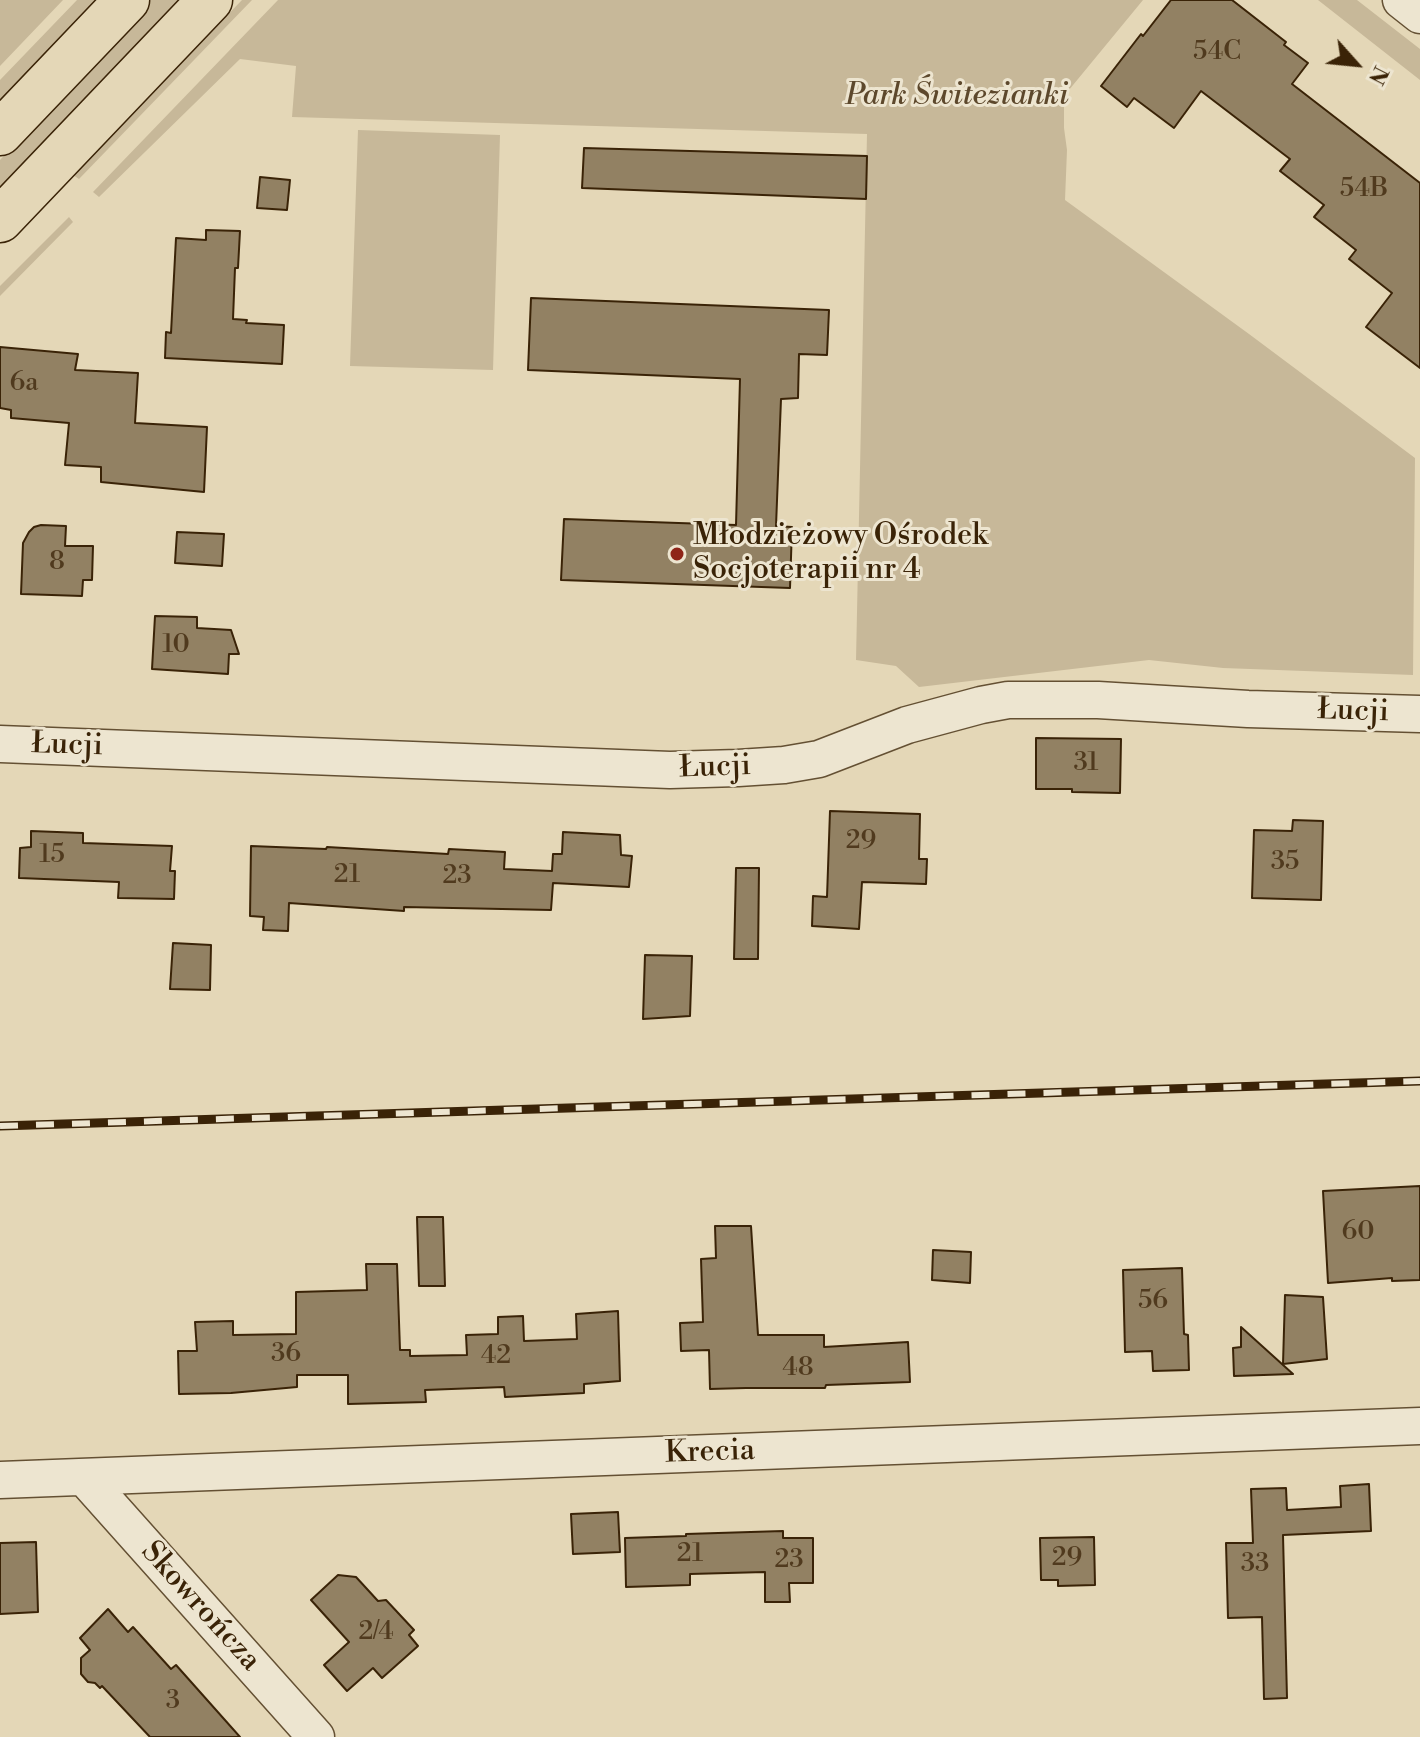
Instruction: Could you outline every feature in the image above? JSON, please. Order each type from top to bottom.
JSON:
[{"type":"main road","points":[[0,133],[127,0]]},
{"type":"main road","points":[[0,220],[210,0]]},
{"type":"street","points":[[1401,0],[1420,15]]},
{"type":"street","name":"Łucji","points":[[0,744],[670,770],[724,769],[819,759],[907,725],[1008,700],[1098,700],[1248,709],[1420,714]]},
{"type":"street","name":"Krecia","points":[[0,1480],[1420,1426]]},
{"type":"street","name":"Skowrończa","points":[[84,1477],[316,1737]]},
{"type":"green space","points":[[0,0],[63,0],[0,66]]},
{"type":"green space","points":[[77,0],[99,0],[0,104],[0,80]]},
{"type":"green space","points":[[151,0],[185,0],[0,193],[0,160]]},
{"type":"green space","points":[[242,0],[252,0],[79,179],[73,175]]},
{"type":"green space","name":"Park Świtezianki","points":[[278,0],[1143,0],[1064,96],[1067,150],[1065,200],[1415,458],[1413,675],[1223,668],[1149,660],[919,687],[896,666],[856,660],[867,134],[292,117],[296,66],[240,59],[99,197],[93,192]]},
{"type":"green space","points":[[1318,0],[1357,0],[1420,49],[1420,80]]},
{"type":"green space","points":[[358,130],[500,135],[493,370],[350,366]]},
{"type":"green space","points":[[69,217],[73,222],[0,296],[0,286]]},
{"type":"building","points":[[1171,0],[1232,0],[1308,63],[1292,84],[1420,183],[1420,368],[1366,327],[1392,293],[1349,259],[1356,250],[1314,217],[1324,205],[1280,171],[1290,159],[1201,91],[1174,128],[1134,98],[1127,107],[1101,86]]},
{"type":"building","points":[[584,148],[867,156],[866,199],[582,188]]},
{"type":"building","points":[[260,177],[290,180],[287,210],[257,208]]},
{"type":"building","points":[[206,230],[240,231],[233,319],[247,320],[246,323],[284,325],[282,364],[165,358],[166,332],[171,333],[176,238],[206,240]]},
{"type":"building","points":[[531,298],[829,310],[827,355],[799,354],[798,398],[781,399],[776,526],[792,527],[790,588],[561,580],[564,519],[736,525],[740,379],[528,370]]},
{"type":"building","points":[[0,347],[78,354],[75,370],[138,373],[135,423],[207,427],[204,492],[101,482],[101,467],[65,465],[69,423],[11,418],[11,410],[0,408]]},
{"type":"building","points":[[66,526],[65,546],[93,546],[92,580],[83,580],[82,596],[21,594],[23,543],[34,527]]},
{"type":"building","points":[[177,532],[224,534],[222,566],[175,563]]},
{"type":"building","points":[[155,616],[197,617],[197,628],[231,630],[239,654],[229,654],[228,674],[152,669]]},
{"type":"building","points":[[1036,738],[1121,739],[1120,793],[1036,789]]},
{"type":"building","points":[[830,811],[920,814],[919,859],[927,859],[926,884],[862,882],[859,929],[812,926],[813,896],[827,897]]},
{"type":"building","points":[[1293,820],[1323,821],[1321,900],[1252,898],[1254,830],[1292,831]]},
{"type":"building","points":[[31,831],[83,833],[83,843],[172,846],[170,871],[175,871],[174,899],[118,898],[119,882],[19,878],[20,848],[31,847]]},
{"type":"building","points":[[563,832],[620,835],[621,855],[632,856],[629,887],[553,883],[551,910],[404,907],[404,911],[289,903],[288,931],[263,930],[264,917],[250,916],[251,846],[448,854],[449,849],[505,852],[504,869],[552,871],[553,854],[562,854]]},
{"type":"building","points":[[736,868],[759,868],[758,959],[734,959]]},
{"type":"building","points":[[173,943],[211,945],[210,990],[170,989]]},
{"type":"building","points":[[645,955],[692,956],[690,1016],[643,1019]]},
{"type":"building","points":[[1420,1186],[1420,1280],[1392,1281],[1392,1278],[1328,1283],[1323,1191]]},
{"type":"building","points":[[417,1217],[443,1217],[445,1286],[419,1286]]},
{"type":"building","points":[[715,1226],[751,1226],[758,1335],[824,1335],[824,1347],[908,1342],[910,1382],[826,1385],[825,1388],[710,1389],[709,1350],[681,1351],[680,1323],[703,1322],[701,1259],[716,1258]]},
{"type":"building","points":[[933,1250],[971,1252],[970,1283],[932,1280]]},
{"type":"building","points":[[366,1264],[397,1264],[400,1350],[410,1350],[410,1356],[467,1355],[466,1335],[498,1334],[498,1317],[523,1316],[524,1341],[577,1339],[576,1314],[618,1311],[620,1381],[584,1384],[584,1393],[505,1397],[504,1387],[425,1390],[426,1402],[348,1404],[348,1375],[297,1375],[297,1387],[179,1394],[178,1351],[197,1351],[195,1322],[233,1321],[233,1335],[296,1334],[296,1292],[367,1290]]},
{"type":"building","points":[[1182,1268],[1184,1334],[1188,1335],[1189,1370],[1153,1371],[1152,1351],[1125,1352],[1123,1270]]},
{"type":"building","points":[[1285,1295],[1323,1297],[1327,1359],[1283,1364]]},
{"type":"building","points":[[1241,1327],[1293,1374],[1234,1376],[1233,1348],[1241,1347]]},
{"type":"building","points":[[1369,1484],[1371,1531],[1283,1535],[1287,1698],[1264,1699],[1262,1617],[1228,1618],[1226,1543],[1253,1543],[1251,1489],[1286,1488],[1287,1510],[1341,1507],[1340,1486]]},
{"type":"building","points":[[618,1512],[620,1552],[573,1554],[571,1514]]},
{"type":"building","points":[[783,1531],[783,1538],[813,1538],[813,1583],[789,1583],[790,1602],[765,1602],[765,1572],[690,1574],[690,1585],[626,1587],[625,1538]]},
{"type":"building","points":[[1094,1537],[1095,1585],[1058,1586],[1058,1580],[1041,1580],[1040,1538]]},
{"type":"building","points":[[36,1542],[38,1612],[0,1614],[0,1543]]},
{"type":"building","points":[[338,1575],[356,1577],[378,1601],[386,1600],[414,1630],[409,1635],[418,1646],[382,1678],[373,1668],[347,1691],[324,1665],[349,1642],[311,1600]]},
{"type":"building","points":[[108,1609],[128,1632],[133,1627],[171,1669],[176,1665],[240,1737],[150,1737],[102,1686],[100,1688],[88,1682],[81,1674],[81,1658],[90,1650],[80,1638]]},
{"type":"railway","points":[[0,1126],[1420,1081]]},
{"type":"place","name":"Młodzieżowy Ośrodek Socjoterapii nr 4","points":[[677,554]]}]
